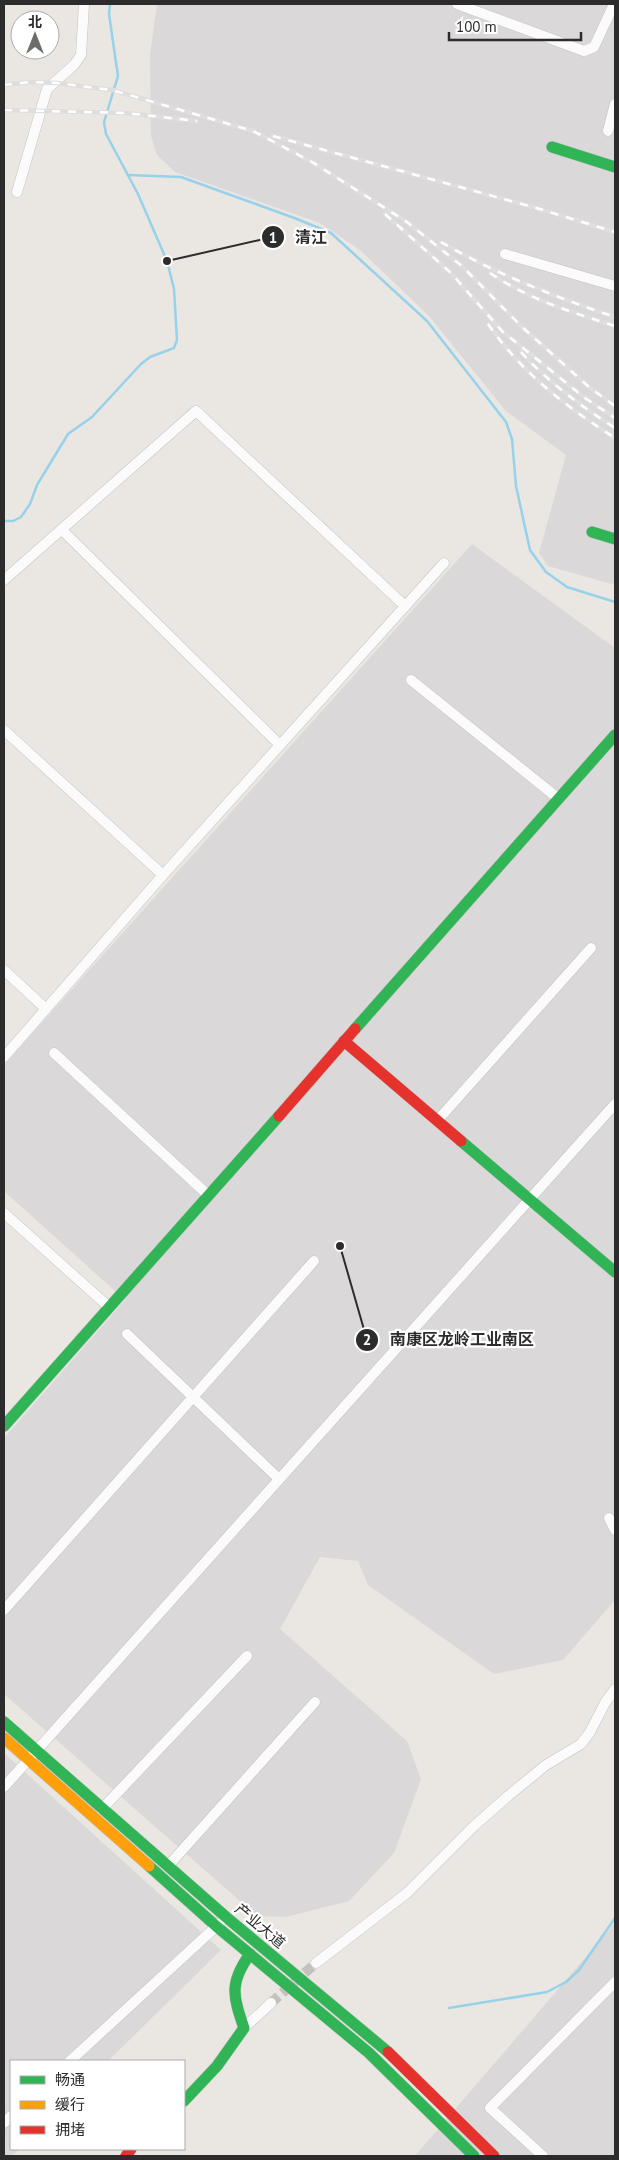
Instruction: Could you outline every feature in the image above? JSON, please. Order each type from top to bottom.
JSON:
[{"type":"street","points":[[18,192],[47,89],[74,65],[80,55],[84,4]]},
{"type":"street","points":[[457,4],[584,51],[594,47],[614,4]]},
{"type":"street","points":[[608,131],[615,104]]},
{"type":"street","points":[[552,147],[615,167]]},
{"type":"street","points":[[505,254],[615,286]]},
{"type":"street","points":[[4,580],[196,411],[405,606]]},
{"type":"street","points":[[62,530],[280,745]]},
{"type":"street","points":[[592,532],[615,539]]},
{"type":"street","points":[[4,1057],[163,876],[444,563]]},
{"type":"street","points":[[411,680],[559,798]]},
{"type":"street","points":[[4,730],[163,876]]},
{"type":"street","points":[[4,1426],[615,735]]},
{"type":"street","points":[[437,1120],[591,948]]},
{"type":"street","points":[[4,970],[46,1009]]},
{"type":"street","points":[[344,1041],[615,1272]]},
{"type":"street","points":[[54,1053],[208,1195]]},
{"type":"street","points":[[4,1787],[615,1104]]},
{"type":"street","points":[[4,1213],[109,1307]]},
{"type":"street","points":[[4,1610],[314,1261]]},
{"type":"street","points":[[127,1334],[279,1479]]},
{"type":"street","points":[[609,1518],[615,1530]]},
{"type":"street","points":[[102,1810],[247,1656]]},
{"type":"street","points":[[316,1964],[407,1893],[474,1826],[508,1796],[546,1765],[581,1744],[590,1732],[604,1703],[615,1689]]},
{"type":"street","points":[[168,1866],[315,1702]]},
{"type":"street","name":"产业大道","points":[[4,1722],[32,1756],[216,1926],[369,2053],[474,2156]]},
{"type":"street","name":"产业大道","points":[[4,1738],[32,1756],[102,1810],[226,1917],[378,2043],[494,2156]]},
{"type":"street","points":[[71,2060],[226,1917]]},
{"type":"street","points":[[244,2028],[234,1994],[234,1981],[237,1969],[250,1954]]},
{"type":"street","points":[[543,2156],[490,2108],[615,1982]]},
{"type":"street","points":[[185,2100],[228,2052],[244,2028],[271,2003]]},
{"type":"shaded area","points":[[157,4],[615,4],[615,585],[548,566],[539,553],[566,455],[506,411],[429,316],[360,250],[320,223],[175,172],[157,155],[151,136],[150,55]]},
{"type":"shaded area","points":[[472,544],[615,648],[615,1600],[563,1660],[494,1674],[368,1585],[358,1561],[320,1557],[280,1629],[407,1741],[421,1779],[394,1853],[349,1901],[286,1917],[257,1916],[4,1694],[4,1438],[125,1300],[4,1191],[4,1065]]},
{"type":"shaded area","points":[[4,1753],[221,1950],[109,2060],[10,2060],[10,2150],[18,2150],[12,2156],[4,2156]]},
{"type":"shaded area","points":[[615,1923],[615,2156],[415,2156]]},
{"type":"waterway","points":[[4,521],[13,521],[21,517],[30,504],[37,485],[68,434],[92,417],[141,364],[150,357],[174,348],[177,340],[174,289],[167,261],[138,194],[106,134],[104,122],[118,76],[109,14],[110,4]]},
{"type":"waterway","points":[[128,175],[181,177],[331,233],[427,321],[506,422],[512,439],[516,486],[530,550],[546,572],[567,587],[615,602]]},
{"type":"waterway","points":[[449,2008],[547,1992],[566,1982],[579,1970],[615,1918]]},
{"type":"tunnel","points":[[271,2003],[316,1963]]},
{"type":"railway","points":[[4,85],[30,82],[57,83],[112,90],[253,131],[312,162],[407,222],[462,266],[522,327],[589,387],[615,406]]},
{"type":"railway","points":[[4,110],[126,113],[197,121]]},
{"type":"railway","points":[[273,136],[533,207],[615,232]]},
{"type":"railway","points":[[385,214],[451,273],[502,331],[585,398],[615,418]]},
{"type":"railway","points":[[441,242],[526,284],[615,317]]},
{"type":"railway","points":[[490,273],[535,298],[615,326]]},
{"type":"railway","points":[[488,324],[501,342],[530,373],[562,401],[615,438]]},
{"type":"railway","points":[[521,352],[565,393],[615,428]]},
{"type":"traffic: fast","points":[[552,147],[615,167]]},
{"type":"traffic: fast","points":[[592,532],[615,539]]},
{"type":"traffic: fast","points":[[355,1029],[615,735]]},
{"type":"traffic: fast","points":[[4,1426],[279,1116]]},
{"type":"traffic: fast","points":[[461,1141],[615,1272]]},
{"type":"traffic: fast","points":[[4,1722],[226,1917],[388,2052]]},
{"type":"traffic: fast","points":[[149,1866],[216,1926],[369,2053],[474,2156]]},
{"type":"traffic: fast","points":[[185,2100],[217,2066],[244,2028],[237,2007],[235,1990],[239,1973],[250,1954]]},
{"type":"traffic: slow","points":[[4,1738],[149,1866]]},
{"type":"traffic: jam","points":[[279,1116],[355,1029]]},
{"type":"traffic: jam","points":[[344,1041],[461,1141]]},
{"type":"traffic: jam","points":[[388,2052],[494,2156]]},
{"type":"traffic: jam","points":[[126,2156],[130,2150]]},
{"type":"place","name":"清江","points":[[167,261]]},
{"type":"place","name":"南康区龙岭工业南区","points":[[340,1246]]}]
